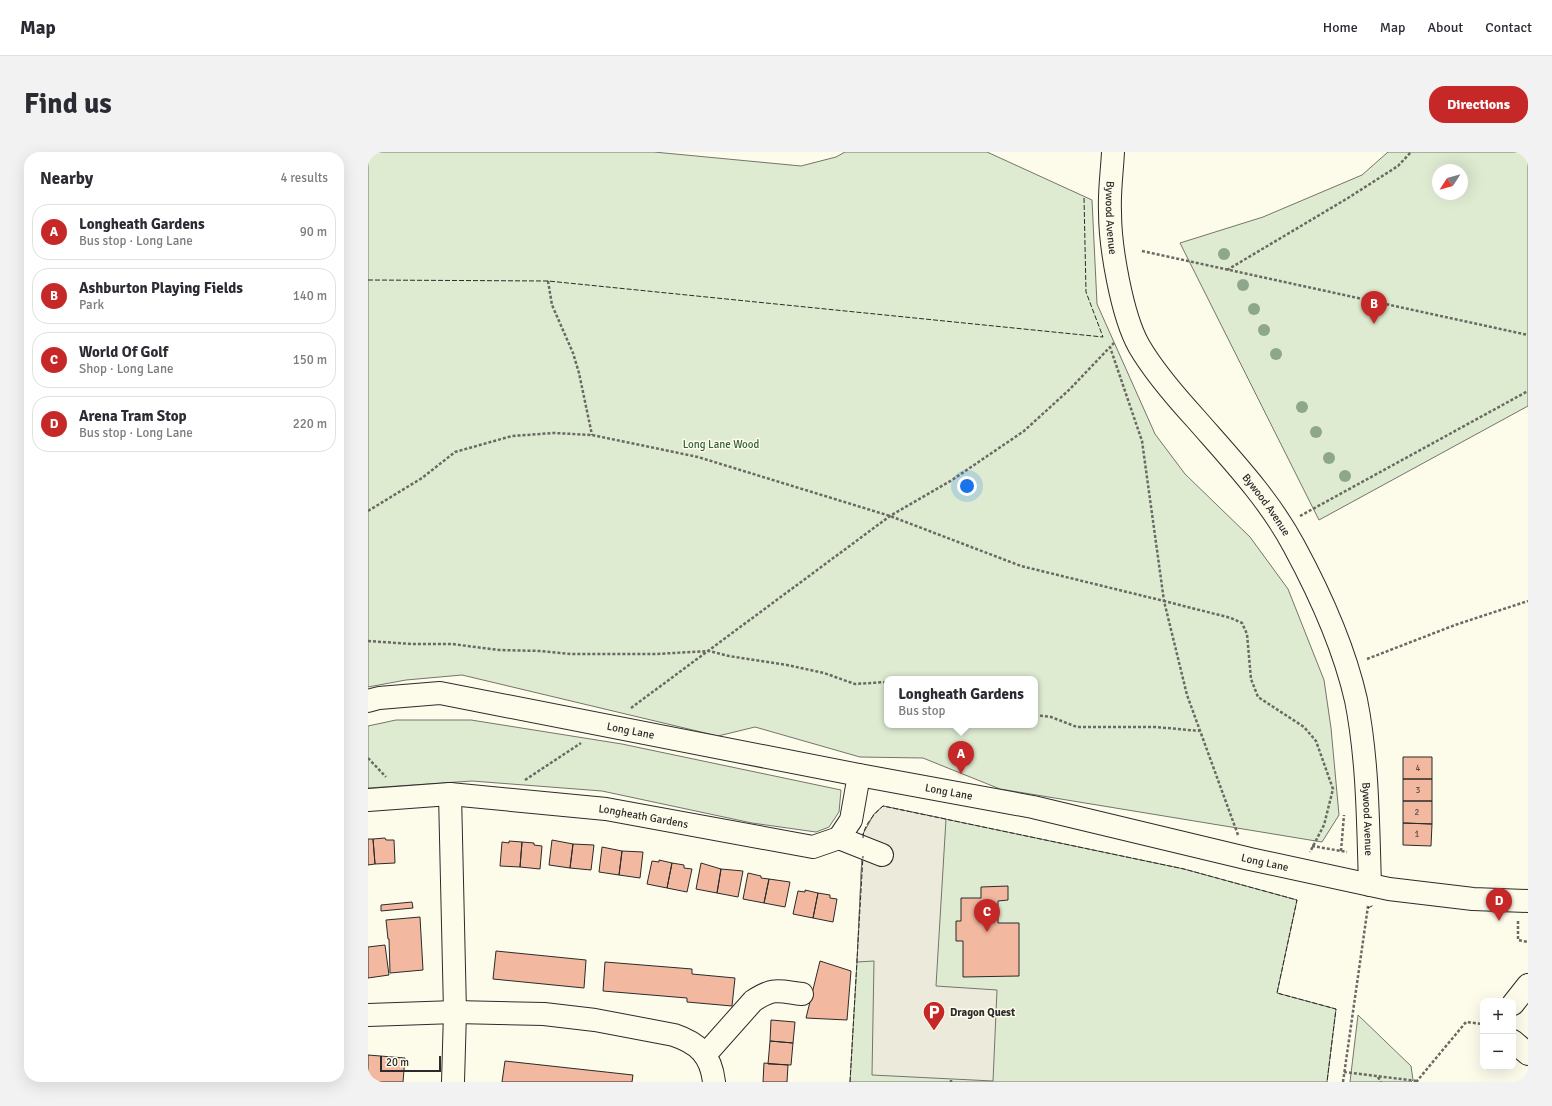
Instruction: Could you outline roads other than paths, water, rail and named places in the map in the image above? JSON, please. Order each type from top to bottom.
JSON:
[{"type":"street","name":"Bywood Avenue","points":[[1113,152],[1110,212],[1111,229],[1116,265],[1130,326],[1139,346],[1164,382],[1239,468],[1282,525],[1310,575],[1336,636],[1347,667],[1355,698],[1362,742],[1369,893]]},
{"type":"street","name":"Long Lane","points":[[368,701],[379,698],[440,693],[859,776],[1034,807],[1246,858],[1369,893],[1389,889],[1473,899],[1523,901]]},
{"type":"street","points":[[859,776],[851,820],[839,838],[882,855]]},
{"type":"street","points":[[450,794],[455,1012],[453,1082]]},
{"type":"street","name":"Longheath Gardens","points":[[368,800],[450,794],[606,809],[813,848],[839,838]]},
{"type":"street","points":[[1516,1000],[1528,985]]},
{"type":"street","points":[[705,1055],[753,1001],[774,990],[802,994]]},
{"type":"street","points":[[368,1015],[455,1012],[544,1014],[595,1020],[674,1035],[697,1046],[705,1055],[710,1064],[714,1082]]},
{"type":"street","points":[[1516,1044],[1528,1054]]},
{"type":"place","name":"Ashburton Playing Fields","points":[[1374,324]]},
{"type":"place","name":"Longheath Gardens","points":[[961,774]]},
{"type":"place","name":"Arena Tram Stop","points":[[1499,921]]},
{"type":"place","name":"World Of Golf","points":[[987,932]]},
{"type":"place","name":"Dragon Quest","points":[[934,1032]]},
{"type":"park label","name":"Long Lane Wood","points":[[721,444]]}]
